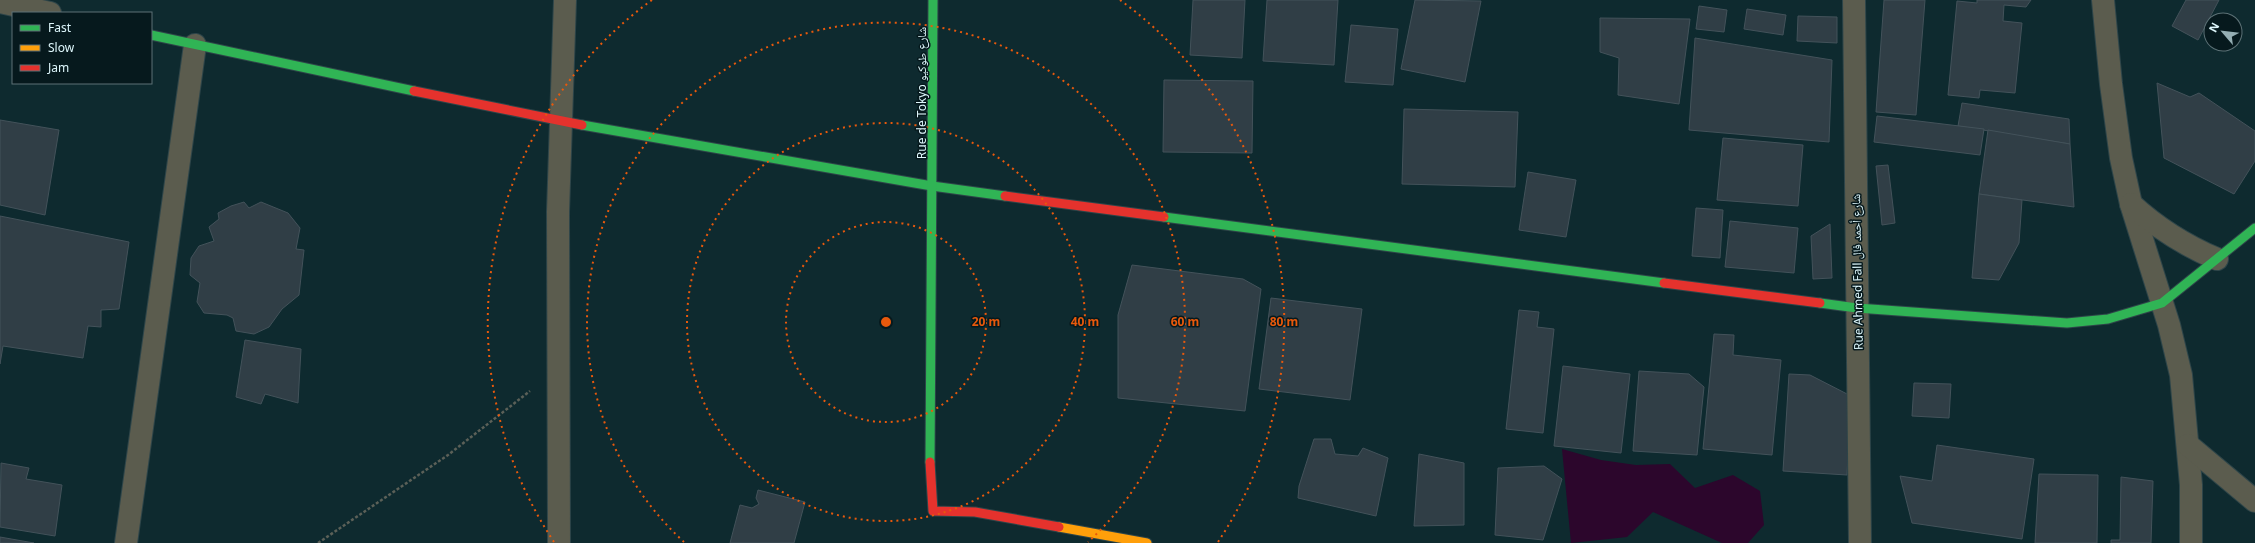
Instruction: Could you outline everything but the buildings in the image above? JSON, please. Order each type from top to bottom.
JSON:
[{"type":"street","points":[[559,543],[557,370],[558,212],[565,0]]},
{"type":"street","name":"Rue de Tokyo شارع طوكيو","points":[[933,0],[930,463],[933,511],[975,512],[1147,543]]},
{"type":"street","name":"Rue Ahmed Fall شارع أحمد فال","points":[[1854,0],[1860,543]]},
{"type":"street","points":[[2103,0],[2121,158],[2131,204],[2162,303],[2181,375],[2191,485],[2191,543]]},
{"type":"street","points":[[0,2],[45,12]]},
{"type":"street","points":[[152,35],[562,122],[932,186],[1857,308],[2067,322],[2108,319],[2162,303],[2255,228]]},
{"type":"street","points":[[126,543],[195,44]]},
{"type":"street","points":[[2131,204],[2171,236],[2193,249],[2217,258]]},
{"type":"street","points":[[2188,445],[2255,500]]},
{"type":"path","points":[[318,543],[448,455],[557,370]]},
{"type":"shaded area","points":[[1562,449],[1601,460],[1636,465],[1670,464],[1695,488],[1733,475],[1760,491],[1764,525],[1748,543],[1722,543],[1653,512],[1627,537],[1571,543]]},
{"type":"traffic: fast","points":[[930,462],[933,0]]},
{"type":"traffic: fast","points":[[152,35],[414,91]]},
{"type":"traffic: fast","points":[[582,125],[932,186],[1005,196]]},
{"type":"traffic: fast","points":[[1164,217],[1664,283]]},
{"type":"traffic: fast","points":[[1820,303],[1857,308],[2067,323],[2108,319],[2162,303],[2255,228]]},
{"type":"traffic: slow","points":[[1059,527],[1147,543]]},
{"type":"traffic: jam","points":[[414,91],[582,125]]},
{"type":"traffic: jam","points":[[1005,196],[1164,217]]},
{"type":"traffic: jam","points":[[1664,283],[1820,303]]},
{"type":"traffic: jam","points":[[930,462],[933,511],[975,512],[1059,527]]}]
